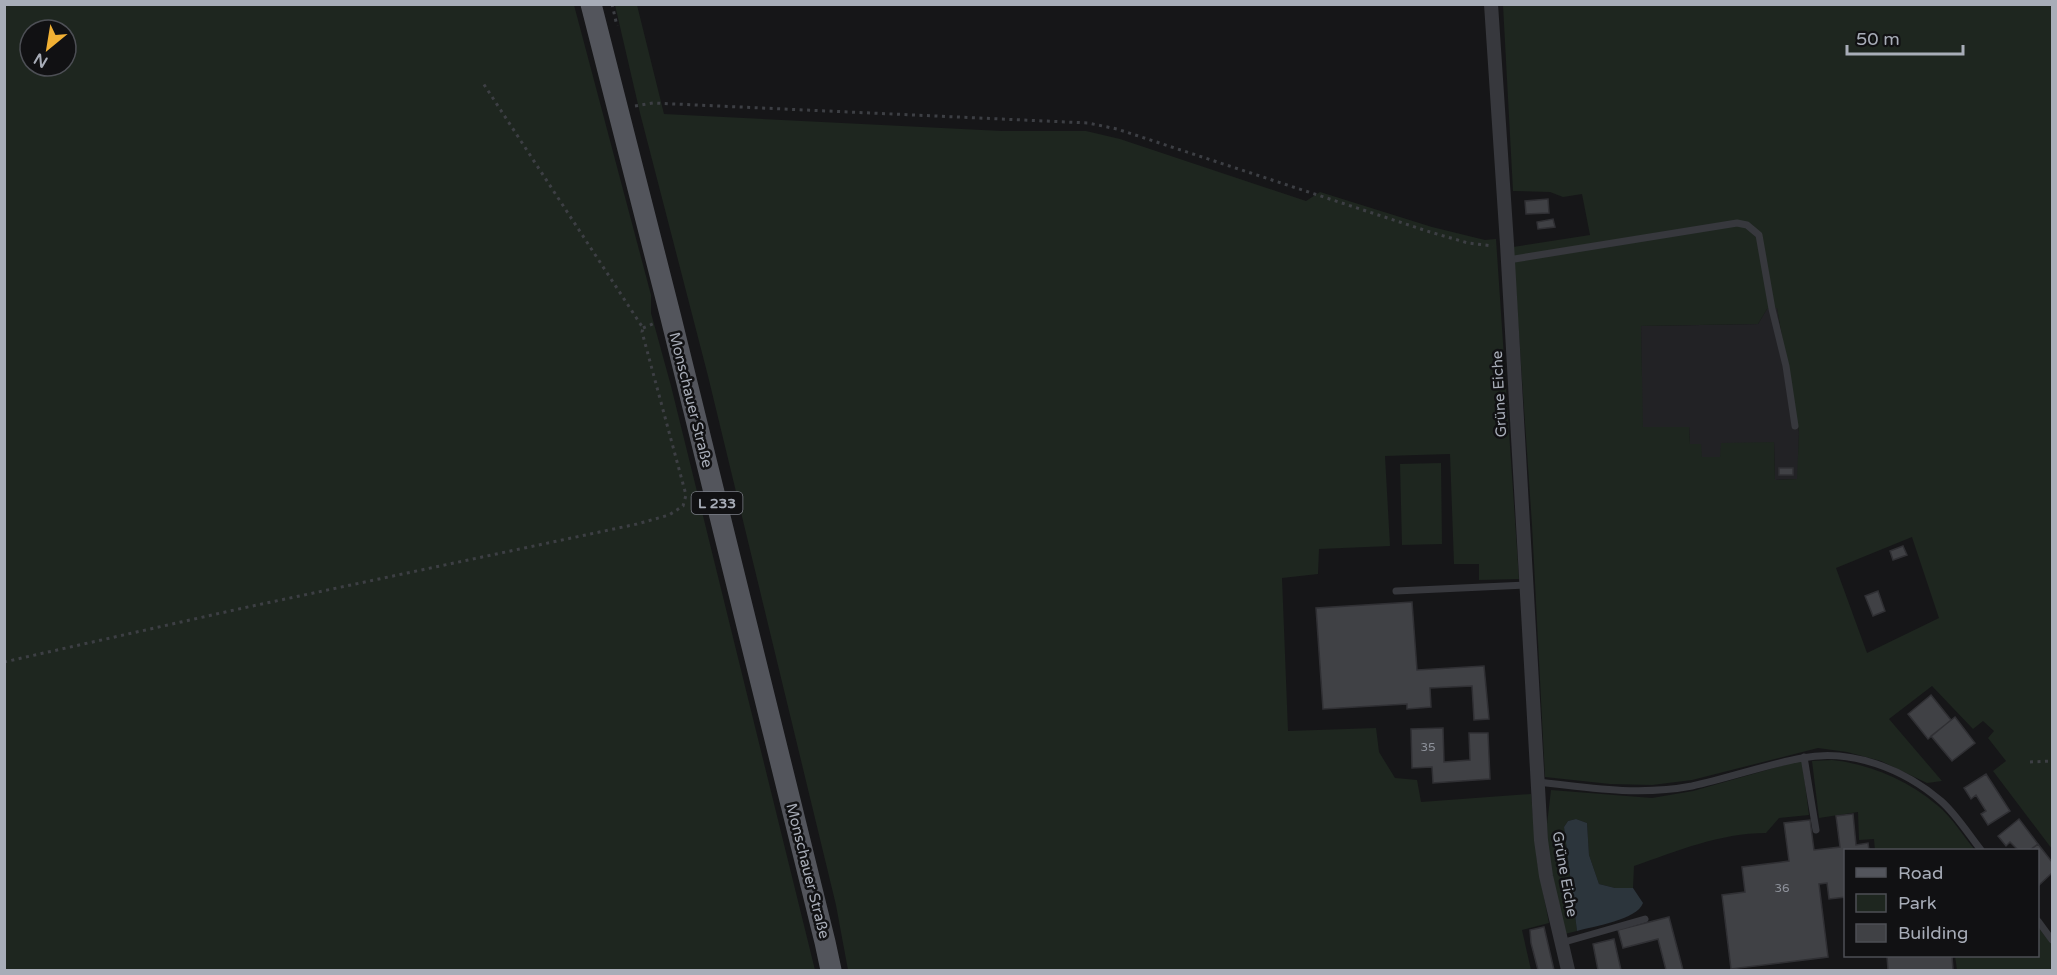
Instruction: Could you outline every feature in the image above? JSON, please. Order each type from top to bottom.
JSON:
[{"type":"main road","name":"Monschauer Straße","points":[[591,4],[671,318],[831,970]]},
{"type":"street","name":"Grüne Eiche","points":[[1491,4],[1541,840],[1546,876],[1568,970]]},
{"type":"lane","points":[[1508,260],[1737,223],[1747,225],[1759,235],[1772,309],[1786,366],[1795,426]]},
{"type":"lane","points":[[1396,591],[1527,585]]},
{"type":"lane","points":[[1538,782],[1652,792],[1692,786],[1804,757],[1838,755],[1858,757],[1894,771],[1923,787],[1943,802],[1980,849]]},
{"type":"lane","points":[[1804,757],[1816,830]]},
{"type":"lane","points":[[1561,943],[1645,919]]},
{"type":"lane","points":[[2039,924],[2052,940]]},
{"type":"path","points":[[4,662],[669,515],[683,506],[686,495],[642,332],[643,328],[483,83]]},
{"type":"path","points":[[635,106],[653,103],[1088,123],[1117,129],[1468,243],[1491,246],[1507,244]]},
{"type":"path","points":[[2030,762],[2052,761]]},
{"type":"shaded area","points":[[1777,308],[1799,432],[1798,479],[1775,480],[1774,443],[1721,443],[1721,457],[1702,457],[1690,444],[1689,427],[1642,427],[1641,326],[1758,324],[1767,309]]},
{"type":"shaded area","points":[[1576,819],[1587,823],[1589,855],[1599,884],[1615,888],[1633,888],[1643,903],[1633,914],[1624,918],[1577,931],[1564,827],[1568,821]]},
{"type":"green space","points":[[5,4],[574,5],[651,295],[651,313],[815,970],[5,970]]},
{"type":"green space","points":[[615,5],[637,5],[664,114],[1002,131],[1086,131],[1120,139],[1306,201],[1320,192],[1432,227],[1485,240],[1496,239],[1519,579],[1479,580],[1479,564],[1454,564],[1450,454],[1385,456],[1390,546],[1319,549],[1318,574],[1282,578],[1288,731],[1376,728],[1379,752],[1395,778],[1417,780],[1421,802],[1531,794],[1537,861],[1549,923],[1522,930],[1531,970],[848,970],[836,905],[708,376],[640,113]]},
{"type":"green space","points":[[1503,5],[2052,5],[2052,849],[1993,771],[2006,761],[1988,738],[1994,731],[1983,721],[1973,729],[1932,686],[1889,719],[1942,781],[1927,783],[1881,761],[1847,752],[1818,748],[1692,780],[1652,785],[1610,784],[1545,777],[1532,525],[1513,247],[1590,235],[1582,194],[1563,197],[1550,192],[1513,191]],"holes":[[[1777,308],[1799,432],[1797,479],[1775,480],[1774,442],[1721,443],[1720,457],[1702,457],[1701,444],[1690,444],[1689,427],[1643,427],[1641,326],[1758,324],[1767,309]],[[1912,537],[1939,618],[1867,653],[1836,568]]]},
{"type":"green space","points":[[1441,463],[1442,544],[1402,545],[1400,464]]},
{"type":"green space","points":[[1802,760],[1809,815],[1779,818],[1766,833],[1715,839],[1634,866],[1633,888],[1615,888],[1599,884],[1589,855],[1587,823],[1576,819],[1568,821],[1564,827],[1577,931],[1565,934],[1548,859],[1547,824],[1551,790],[1652,798],[1693,791]]},
{"type":"green space","points":[[1832,760],[1860,765],[1901,781],[1942,810],[1974,849],[1875,849],[1874,839],[1859,840],[1858,812],[1819,818],[1812,761]]},
{"type":"green space","points":[[2039,928],[2052,945],[2052,970],[1957,970],[1955,957],[2039,957]]},
{"type":"building","points":[[1548,199],[1549,213],[1526,214],[1525,201]]},
{"type":"building","points":[[1553,219],[1555,227],[1538,229],[1537,222]]},
{"type":"building","points":[[1779,468],[1793,468],[1793,475],[1779,475]]},
{"type":"building","points":[[1903,546],[1907,555],[1893,560],[1890,551]]},
{"type":"building","points":[[1878,591],[1885,611],[1873,616],[1865,596]]},
{"type":"building","points":[[1412,602],[1417,670],[1484,666],[1489,719],[1474,720],[1472,686],[1430,688],[1431,707],[1407,709],[1407,704],[1323,709],[1316,608]]},
{"type":"building","points":[[1931,695],[1951,720],[1928,739],[1908,714]]},
{"type":"building","points":[[1955,717],[1975,743],[1952,761],[1931,736]]},
{"type":"building","points":[[1443,728],[1444,762],[1470,760],[1469,733],[1488,733],[1490,779],[1433,783],[1432,767],[1412,768],[1411,729]]},
{"type":"building","points":[[1986,774],[2010,811],[1988,825],[1981,814],[1986,811],[1976,795],[1971,799],[1964,788]]},
{"type":"building","points":[[1853,814],[1856,845],[1868,843],[1869,849],[1844,849],[1844,897],[1829,899],[1827,883],[1819,884],[1828,957],[1731,969],[1722,895],[1745,892],[1742,867],[1789,861],[1784,823],[1810,820],[1814,850],[1840,847],[1836,816]]},
{"type":"building","points":[[2019,819],[2038,844],[2031,849],[2017,849],[2010,842],[2006,846],[1998,836]]},
{"type":"building","points":[[2038,844],[2052,862],[2052,873],[2039,885],[2039,849],[2031,849]]},
{"type":"building","points":[[1669,917],[1683,970],[1666,970],[1658,939],[1623,948],[1618,930]]},
{"type":"building","points":[[1544,927],[1554,970],[1538,970],[1531,943],[1530,930]]},
{"type":"building","points":[[1614,939],[1621,970],[1598,970],[1593,944]]},
{"type":"building","points":[[1887,957],[1952,957],[1953,970],[1888,970]]}]
